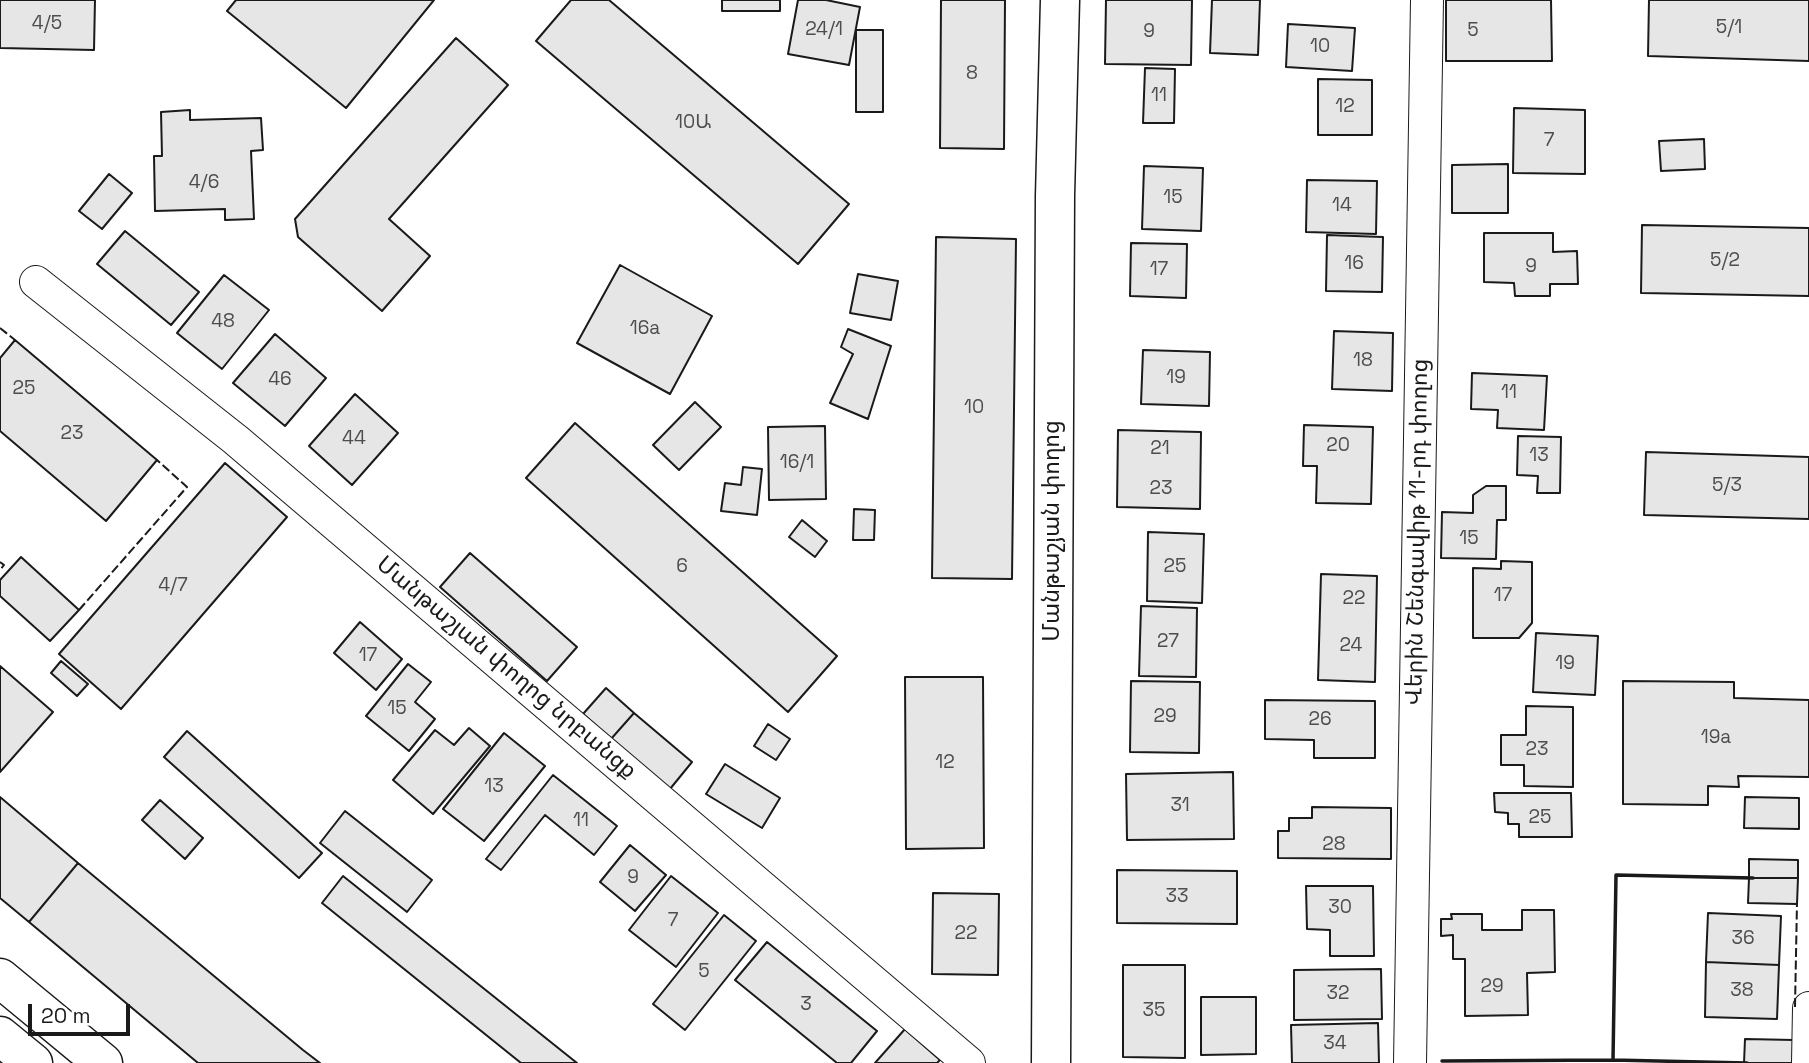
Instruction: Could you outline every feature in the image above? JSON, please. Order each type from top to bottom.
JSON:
[{"type":"street","name":"Մանթաշյան փողոց","points":[[1051,1063],[1055,210],[1060,0]]},
{"type":"street","name":"Վերին Շենգավիթ 11-րդ փողոց","points":[[1410,1063],[1427,0]]},
{"type":"street","name":"Մանթաշյան փողոց նրբանցք","points":[[36,282],[236,440],[969,1063]]},
{"type":"street","points":[[0,978],[103,1063]]},
{"type":"street","points":[[1808,1063],[1809,1008]]},
{"type":"street","points":[[0,1036],[33,1063]]},
{"type":"building","points":[[0,0],[95,0],[94,50],[0,48]]},
{"type":"building","points":[[236,0],[434,0],[346,108],[227,11]]},
{"type":"building","points":[[571,0],[609,0],[849,204],[798,264],[536,41]]},
{"type":"building","points":[[722,0],[780,0],[780,11],[722,11]]},
{"type":"building","points":[[798,0],[826,0],[860,7],[849,65],[788,54]]},
{"type":"building","points":[[941,0],[1005,0],[1004,149],[940,148]]},
{"type":"building","points":[[1106,0],[1192,0],[1191,65],[1105,64]]},
{"type":"building","points":[[1212,0],[1260,0],[1258,55],[1210,53]]},
{"type":"building","points":[[1446,0],[1551,0],[1552,61],[1446,61]]},
{"type":"building","points":[[1649,0],[1809,0],[1809,61],[1648,56]]},
{"type":"building","points":[[1288,24],[1355,28],[1352,71],[1286,67]]},
{"type":"building","points":[[856,30],[883,30],[883,112],[856,112]]},
{"type":"building","points":[[456,38],[508,85],[389,219],[430,256],[382,311],[298,237],[295,219]]},
{"type":"building","points":[[1145,68],[1175,69],[1174,123],[1143,123]]},
{"type":"building","points":[[1318,79],[1372,80],[1372,135],[1318,135]]},
{"type":"building","points":[[1514,108],[1585,110],[1585,174],[1513,173]]},
{"type":"building","points":[[190,110],[190,120],[261,118],[263,150],[251,151],[254,219],[225,220],[225,209],[155,211],[154,156],[162,156],[161,112]]},
{"type":"building","points":[[1704,139],[1705,169],[1661,171],[1659,141]]},
{"type":"building","points":[[1508,164],[1508,213],[1452,213],[1452,165]]},
{"type":"building","points":[[1144,166],[1203,168],[1201,231],[1142,229]]},
{"type":"building","points":[[109,174],[132,193],[102,229],[79,211]]},
{"type":"building","points":[[1307,180],[1377,181],[1376,234],[1306,232]]},
{"type":"building","points":[[1642,225],[1809,228],[1809,296],[1641,293]]},
{"type":"building","points":[[125,231],[199,292],[171,325],[97,264]]},
{"type":"building","points":[[1484,233],[1553,233],[1553,252],[1577,251],[1578,284],[1550,284],[1550,296],[1515,296],[1514,283],[1484,282]]},
{"type":"building","points":[[1327,235],[1383,237],[1382,292],[1326,291]]},
{"type":"building","points":[[936,237],[1016,239],[1012,579],[932,578]]},
{"type":"building","points":[[1131,243],[1187,244],[1186,298],[1130,296]]},
{"type":"building","points":[[620,265],[712,316],[670,394],[577,343]]},
{"type":"building","points":[[858,274],[898,281],[891,320],[850,313]]},
{"type":"building","points":[[224,275],[269,310],[222,369],[177,333]]},
{"type":"building","points":[[848,329],[891,346],[868,419],[830,403],[853,354],[841,347]]},
{"type":"building","points":[[1334,331],[1393,333],[1392,391],[1332,389]]},
{"type":"building","points":[[275,334],[326,378],[285,426],[233,383]]},
{"type":"building","points":[[15,340],[157,460],[106,521],[0,431],[0,358]]},
{"type":"building","points":[[1143,350],[1210,352],[1209,406],[1141,404]]},
{"type":"building","points":[[1472,373],[1547,376],[1544,430],[1497,428],[1498,410],[1471,409]]},
{"type":"building","points":[[355,394],[398,433],[352,485],[309,446]]},
{"type":"building","points":[[695,402],[721,427],[679,470],[653,445]]},
{"type":"building","points":[[575,423],[837,656],[788,712],[526,478]]},
{"type":"building","points":[[1304,425],[1373,427],[1371,504],[1316,503],[1317,466],[1303,466]]},
{"type":"building","points":[[825,426],[826,499],[769,500],[768,427]]},
{"type":"building","points":[[1118,430],[1201,432],[1200,509],[1117,507]]},
{"type":"building","points":[[1518,436],[1561,437],[1560,493],[1537,493],[1538,476],[1517,475]]},
{"type":"building","points":[[1646,452],[1809,457],[1809,519],[1644,515]]},
{"type":"building","points":[[225,463],[287,517],[121,709],[59,654]]},
{"type":"building","points":[[743,467],[762,469],[757,515],[721,511],[725,483],[741,485]]},
{"type":"building","points":[[1486,486],[1506,486],[1506,520],[1497,520],[1496,559],[1441,558],[1442,512],[1473,513],[1473,495]]},
{"type":"building","points":[[854,509],[875,510],[874,540],[853,540]]},
{"type":"building","points":[[802,520],[827,541],[815,557],[789,537]]},
{"type":"building","points":[[1148,532],[1204,534],[1202,603],[1147,601]]},
{"type":"building","points":[[470,553],[577,647],[547,681],[440,587]]},
{"type":"building","points":[[21,557],[79,610],[50,641],[0,596],[0,580]]},
{"type":"building","points":[[1501,561],[1532,562],[1532,623],[1519,638],[1473,638],[1473,568],[1501,569]]},
{"type":"building","points":[[1321,574],[1377,576],[1375,682],[1318,680]]},
{"type":"building","points":[[1141,606],[1197,608],[1196,677],[1139,676]]},
{"type":"building","points":[[360,622],[402,659],[376,690],[334,653]]},
{"type":"building","points":[[1536,633],[1598,636],[1595,695],[1533,692]]},
{"type":"building","points":[[61,661],[88,684],[77,696],[51,673]]},
{"type":"building","points":[[408,664],[431,682],[415,702],[435,719],[409,751],[366,716]]},
{"type":"building","points":[[0,666],[53,712],[0,772]]},
{"type":"building","points":[[905,677],[983,677],[984,848],[906,849]]},
{"type":"building","points":[[1131,681],[1200,682],[1199,753],[1130,752]]},
{"type":"building","points":[[1623,681],[1734,682],[1734,698],[1809,700],[1809,777],[1738,776],[1739,787],[1708,786],[1708,805],[1623,804]]},
{"type":"building","points":[[606,688],[634,713],[611,739],[583,714]]},
{"type":"building","points":[[1265,700],[1375,701],[1375,758],[1314,758],[1314,740],[1265,739]]},
{"type":"building","points":[[1526,706],[1573,707],[1573,787],[1524,786],[1524,765],[1501,765],[1501,735],[1526,735]]},
{"type":"building","points":[[634,713],[692,762],[670,789],[611,739]]},
{"type":"building","points":[[768,724],[790,739],[776,760],[754,746]]},
{"type":"building","points":[[469,728],[490,746],[433,814],[393,780],[435,730],[454,745]]},
{"type":"building","points":[[187,731],[322,853],[299,878],[164,757]]},
{"type":"building","points":[[504,733],[545,766],[484,841],[443,809]]},
{"type":"building","points":[[725,764],[780,798],[762,828],[706,794]]},
{"type":"building","points":[[1233,772],[1234,839],[1127,840],[1126,774]]},
{"type":"building","points":[[553,775],[617,826],[594,855],[545,815],[501,870],[486,859]]},
{"type":"building","points":[[1494,793],[1571,793],[1572,837],[1519,837],[1519,824],[1508,824],[1508,813],[1495,812]]},
{"type":"building","points":[[0,797],[78,863],[29,922],[0,898]]},
{"type":"building","points":[[1745,797],[1799,798],[1799,829],[1744,828]]},
{"type":"building","points":[[160,800],[203,838],[185,859],[142,820]]},
{"type":"building","points":[[1312,807],[1391,808],[1391,859],[1278,858],[1278,831],[1289,831],[1289,818],[1312,818]]},
{"type":"building","points":[[345,811],[432,880],[407,912],[320,843]]},
{"type":"building","points":[[630,845],[666,875],[635,911],[600,882]]},
{"type":"building","points":[[1749,859],[1798,860],[1798,878],[1749,878]]},
{"type":"building","points":[[78,863],[320,1063],[198,1063],[29,922]]},
{"type":"building","points":[[1117,870],[1237,871],[1237,924],[1117,923]]},
{"type":"building","points":[[343,876],[577,1063],[521,1063],[322,903]]},
{"type":"building","points":[[671,876],[718,913],[676,967],[629,930]]},
{"type":"building","points":[[1749,878],[1798,878],[1797,904],[1748,903]]},
{"type":"building","points":[[1306,886],[1373,886],[1374,956],[1330,956],[1330,930],[1307,929]]},
{"type":"building","points":[[933,893],[999,894],[998,975],[932,974]]},
{"type":"building","points":[[1522,910],[1554,910],[1555,972],[1527,973],[1528,1015],[1465,1016],[1465,959],[1453,959],[1453,935],[1441,936],[1441,919],[1452,919],[1451,914],[1482,914],[1482,930],[1522,930]]},
{"type":"building","points":[[1708,913],[1781,916],[1779,965],[1706,962]]},
{"type":"building","points":[[724,915],[756,941],[685,1030],[653,1004]]},
{"type":"building","points":[[767,942],[877,1031],[851,1063],[837,1063],[735,980]]},
{"type":"building","points":[[1706,962],[1779,965],[1777,1019],[1705,1017]]},
{"type":"building","points":[[1123,965],[1185,965],[1185,1058],[1123,1057]]},
{"type":"building","points":[[1381,969],[1382,1019],[1294,1020],[1294,970]]},
{"type":"building","points":[[1201,997],[1256,997],[1256,1054],[1201,1055]]},
{"type":"building","points":[[1378,1023],[1379,1063],[1292,1063],[1291,1025]]},
{"type":"building","points":[[905,1029],[940,1060],[937,1063],[875,1063]]},
{"type":"building","points":[[1745,1039],[1794,1040],[1794,1063],[1744,1063]]},
{"type":"fence","points":[[0,328],[15,340]]},
{"type":"fence","points":[[79,610],[187,487],[157,460]]},
{"type":"fence","points":[[0,562],[4,565],[0,570]]},
{"type":"fence","points":[[1795,1007],[1797,902]]},
{"type":"wall","points":[[1613,1060],[1616,875],[1753,878]]},
{"type":"wall","points":[[1442,1061],[1613,1060],[1747,1063]]}]
